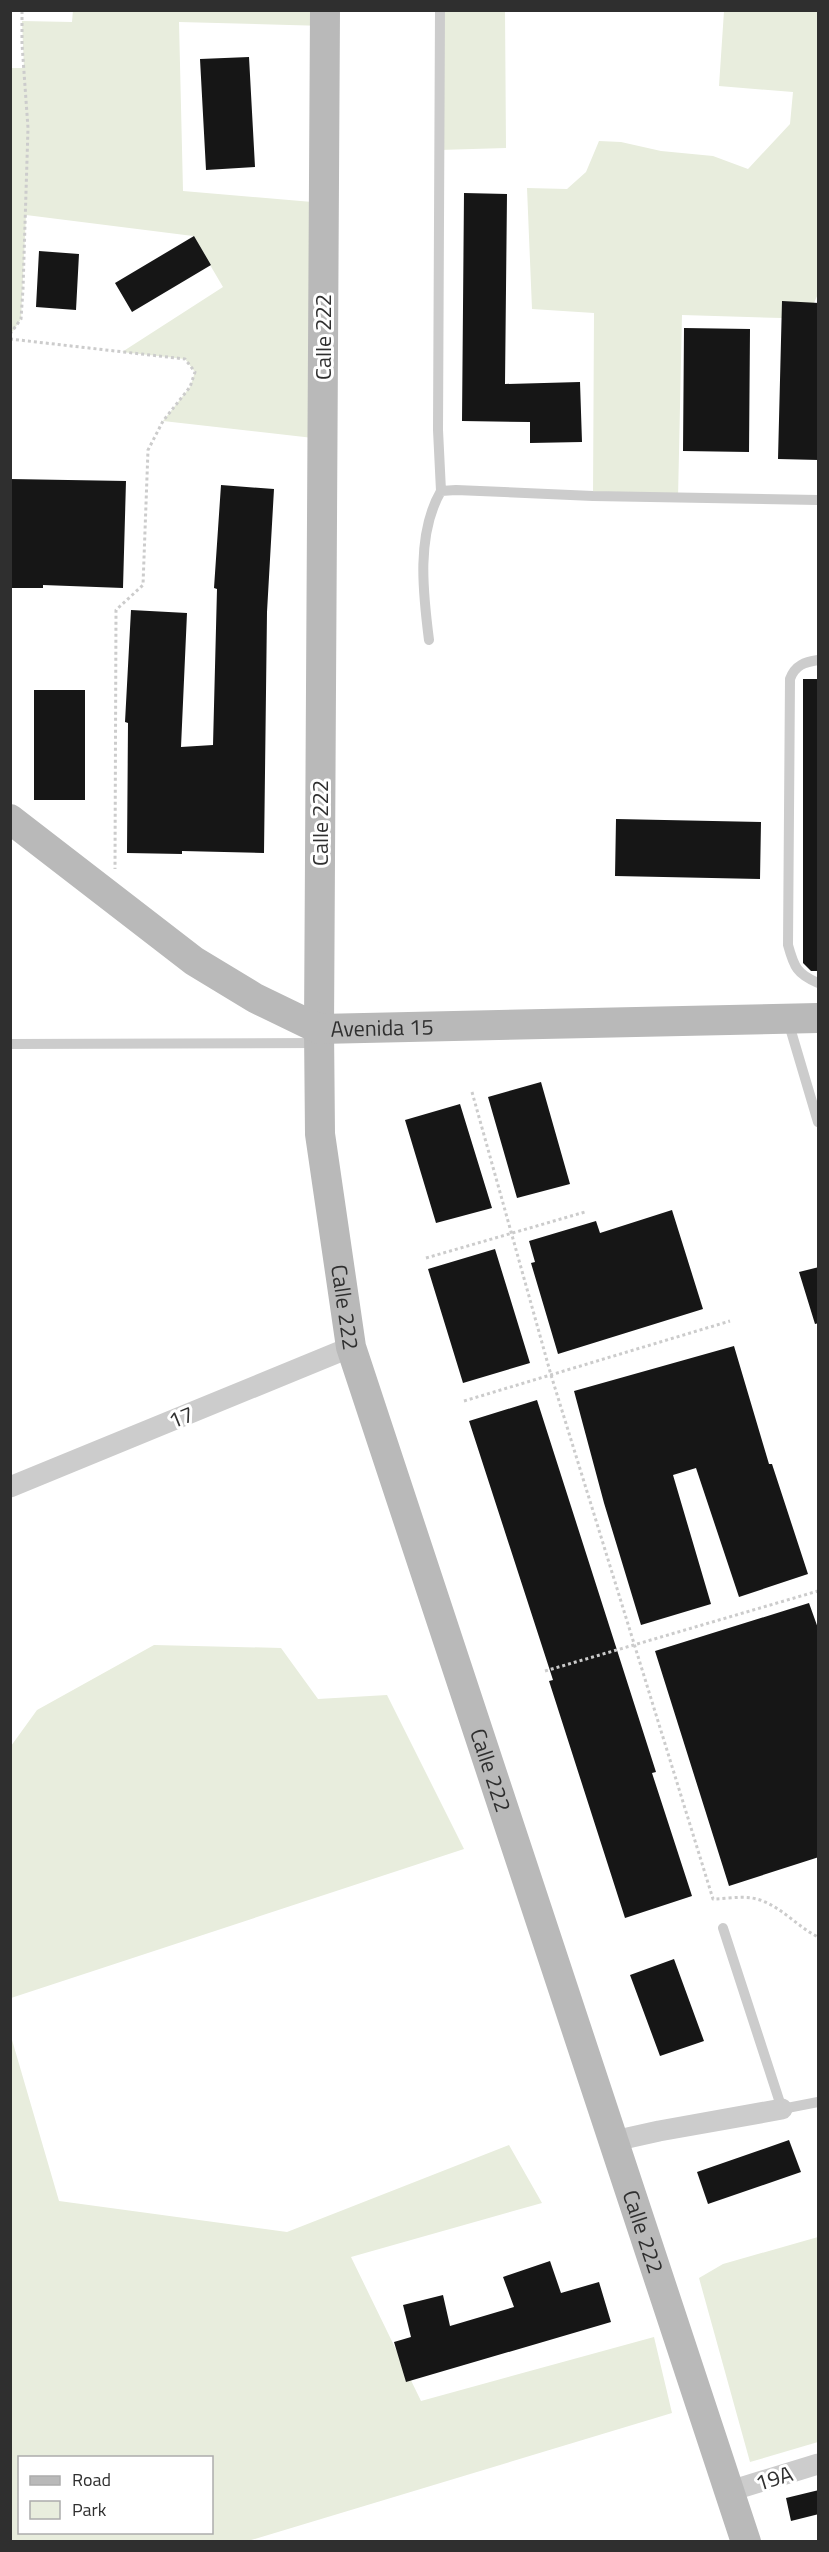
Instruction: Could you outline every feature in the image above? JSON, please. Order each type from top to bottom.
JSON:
[{"type":"main road","name":"Calle 222","points":[[325,10],[320,1134],[351,1347],[746,2541]]},
{"type":"main road","name":"Avenida 15","points":[[10,819],[194,961],[319,1036],[819,1018]]},
{"type":"street","name":"17","points":[[10,1487],[351,1347]]},
{"type":"street","points":[[614,2141],[782,2109]]},
{"type":"street","name":"19A","points":[[730,2491],[819,2464]]},
{"type":"lane","points":[[429,640],[423,594],[426,535],[433,505],[441,491],[438,430],[440,10]]},
{"type":"lane","points":[[441,491],[819,500]]},
{"type":"lane","points":[[819,660],[801,664],[793,670],[790,679],[788,945],[794,966],[804,977],[819,983]]},
{"type":"lane","points":[[788,1019],[819,1122]]},
{"type":"lane","points":[[10,1044],[319,1036]]},
{"type":"lane","points":[[723,1928],[782,2109],[819,2102]]},
{"type":"path","points":[[10,334],[21,319],[23,289],[28,128],[22,10]]},
{"type":"path","points":[[10,339],[185,359],[195,372],[190,387],[163,421],[148,450],[143,585],[116,610],[115,869],[102,890]]},
{"type":"path","points":[[472,1092],[551,1375],[713,1899],[752,1898],[770,1905],[804,1930],[819,1937]]},
{"type":"path","points":[[426,1258],[585,1212]]},
{"type":"path","points":[[464,1401],[730,1321]]},
{"type":"path","points":[[545,1671],[819,1591]]},
{"type":"green space","points":[[73,10],[325,11],[325,26],[179,22],[183,191],[324,203],[322,439],[163,421],[190,387],[195,372],[185,359],[122,352],[223,287],[193,236],[26,215],[21,319],[11,334],[10,68],[24,68],[22,21],[72,22]]},
{"type":"green space","points":[[441,11],[505,11],[506,148],[439,150]]},
{"type":"green space","points":[[724,11],[818,11],[818,294],[814,303],[782,318],[682,315],[678,498],[593,496],[594,313],[532,309],[527,188],[567,189],[586,172],[599,141],[621,142],[661,151],[713,156],[748,169],[790,124],[793,92],[719,86]]},
{"type":"green space","points":[[154,1645],[281,1648],[318,1699],[387,1695],[464,1849],[11,1998],[11,1746],[37,1710]]},
{"type":"green space","points":[[10,2033],[59,2201],[287,2232],[509,2145],[542,2203],[351,2257],[421,2401],[654,2337],[672,2413],[248,2541],[11,2541]]},
{"type":"green space","points":[[818,2237],[818,2442],[750,2462],[699,2278],[723,2264]]},
{"type":"building","points":[[249,57],[255,167],[206,170],[200,59]]},
{"type":"building","points":[[464,193],[507,194],[505,384],[580,382],[582,442],[530,443],[530,422],[462,421]]},
{"type":"building","points":[[194,236],[211,265],[132,312],[115,283]]},
{"type":"building","points":[[39,251],[79,254],[76,310],[36,307]]},
{"type":"building","points":[[782,301],[819,303],[819,460],[778,459]]},
{"type":"building","points":[[684,328],[750,329],[749,452],[683,451]]},
{"type":"building","points":[[10,479],[126,481],[123,588],[43,585],[43,588],[10,588]]},
{"type":"building","points":[[221,485],[274,489],[267,612],[264,853],[182,851],[182,854],[127,853],[128,723],[125,722],[131,610],[187,613],[181,747],[213,745],[217,589],[214,588]]},
{"type":"building","points":[[803,679],[819,679],[819,971],[811,971],[803,963]]},
{"type":"building","points":[[34,690],[85,690],[85,800],[34,800]]},
{"type":"building","points":[[616,819],[761,822],[760,879],[615,876]]},
{"type":"building","points":[[541,1082],[570,1184],[517,1198],[488,1097]]},
{"type":"building","points":[[460,1104],[492,1208],[436,1223],[405,1120]]},
{"type":"building","points":[[672,1210],[703,1309],[558,1354],[531,1263],[535,1262],[529,1241],[596,1221],[600,1233]]},
{"type":"building","points":[[495,1249],[530,1363],[463,1383],[428,1269]]},
{"type":"building","points":[[819,1267],[819,1323],[815,1324],[799,1272]]},
{"type":"building","points":[[734,1346],[769,1464],[772,1464],[808,1574],[739,1597],[696,1468],[673,1475],[711,1604],[641,1625],[604,1503],[574,1391]]},
{"type":"building","points":[[537,1400],[656,1772],[652,1773],[692,1896],[625,1918],[549,1681],[553,1680],[469,1421]]},
{"type":"building","points":[[809,1603],[819,1631],[819,1857],[729,1886],[655,1651]]},
{"type":"building","points":[[674,1959],[704,2041],[660,2056],[630,1975]]},
{"type":"building","points":[[789,2140],[801,2172],[708,2204],[697,2172]]},
{"type":"building","points":[[550,2261],[561,2293],[599,2282],[611,2322],[406,2382],[394,2342],[411,2337],[403,2305],[443,2295],[450,2326],[514,2307],[503,2277]]},
{"type":"building","points":[[819,2490],[819,2514],[791,2521],[786,2498]]}]
